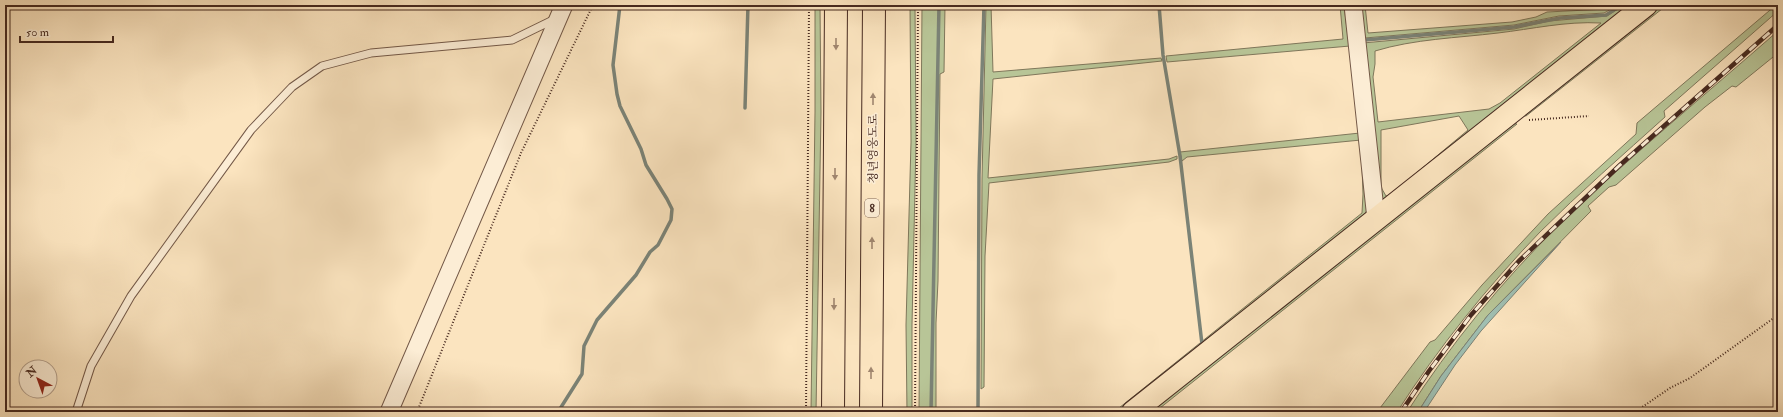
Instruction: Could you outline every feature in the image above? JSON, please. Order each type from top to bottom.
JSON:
[{"type":"main road","points":[[833,412],[836,5]]},
{"type":"main road","points":[[1133,412],[1646,5]]},
{"type":"main road","name":"청년영웅도로","points":[[871,412],[873,6]]},
{"type":"street","points":[[1353,5],[1376,219]]},
{"type":"street","points":[[389,412],[562,11]]},
{"type":"lane","points":[[76,412],[91,366],[131,296],[251,130],[292,87],[322,66],[371,53],[512,40],[562,11]]},
{"type":"path","points":[[416,412],[521,153],[593,5]]},
{"type":"path","points":[[806,412],[809,5]]},
{"type":"path","points":[[915,412],[918,5]]},
{"type":"path","points":[[1505,116],[1517,120],[1589,116]]},
{"type":"path","points":[[1635,412],[1670,388],[1690,378],[1778,315]]},
{"type":"green space","points":[[815,5],[820,5],[821,112],[816,412],[811,412],[815,112]]},
{"type":"green space","points":[[910,5],[915,5],[916,142],[912,325],[912,412],[907,412],[906,325],[911,142]]},
{"type":"green space","points":[[922,5],[945,5],[944,72],[940,74],[936,412],[919,412]]},
{"type":"green space","points":[[986,5],[991,5],[993,72],[1161,58],[1162,61],[993,79],[988,178],[1169,159],[1177,156],[1177,159],[1169,162],[989,183],[985,256],[984,387],[981,389],[982,179]]},
{"type":"green space","points":[[1340,5],[1344,5],[1348,37],[1354,41],[1368,198],[1366,214],[1123,412],[1114,412],[1362,213],[1363,194],[1361,140],[1187,157],[1182,161],[1180,152],[1360,133],[1350,46],[1167,62],[1166,56],[1343,39]]},
{"type":"green space","points":[[1358,5],[1365,5],[1368,33],[1512,22],[1536,17],[1547,12],[1607,9],[1612,5],[1619,5],[1604,13],[1559,16],[1514,25],[1365,38]]},
{"type":"green space","points":[[1624,5],[1636,5],[1382,202],[1363,43],[1514,29],[1549,21],[1607,16]],"holes":[[[1601,23],[1500,103],[1489,109],[1378,122],[1373,77],[1375,51],[1436,39],[1498,33],[1562,24]],[[1459,116],[1468,130],[1390,195],[1386,196],[1381,185],[1381,130]]]},
{"type":"green space","points":[[1657,5],[1667,5],[1526,116],[1519,115]]},
{"type":"green space","points":[[1776,5],[1778,5],[1778,11],[1664,111],[1665,117],[1570,202],[1520,253],[1482,296],[1446,341],[1397,412],[1377,412],[1430,342],[1435,340],[1482,285],[1548,214],[1636,134],[1637,123]]},
{"type":"green space","points":[[1778,31],[1778,53],[1736,87],[1732,86],[1705,107],[1616,185],[1609,187],[1588,206],[1591,211],[1488,315],[1441,376],[1418,412],[1407,412],[1459,338],[1497,291],[1538,246],[1612,175]]},
{"type":"green space","points":[[1508,123],[1517,124],[1155,412],[1146,412]]},
{"type":"shaded area","points":[[1561,242],[1481,331],[1455,365],[1424,412],[1418,412],[1441,376],[1488,315]]},
{"type":"waterway","points":[[558,412],[582,374],[584,346],[597,320],[636,275],[650,252],[658,245],[671,220],[672,209],[646,165],[641,149],[620,106],[617,94],[613,65],[620,5]]},
{"type":"waterway","points":[[745,108],[748,5]]},
{"type":"waterway","points":[[931,412],[939,5]]},
{"type":"waterway","points":[[978,412],[979,175],[984,5]]},
{"type":"waterway","points":[[1159,5],[1163,55],[1180,156],[1202,344]]},
{"type":"waterway","points":[[1365,40],[1514,27],[1560,18],[1606,15],[1622,5]]},
{"type":"railway","points":[[1401,412],[1429,371],[1471,315],[1519,261],[1620,165],[1778,25]]}]
